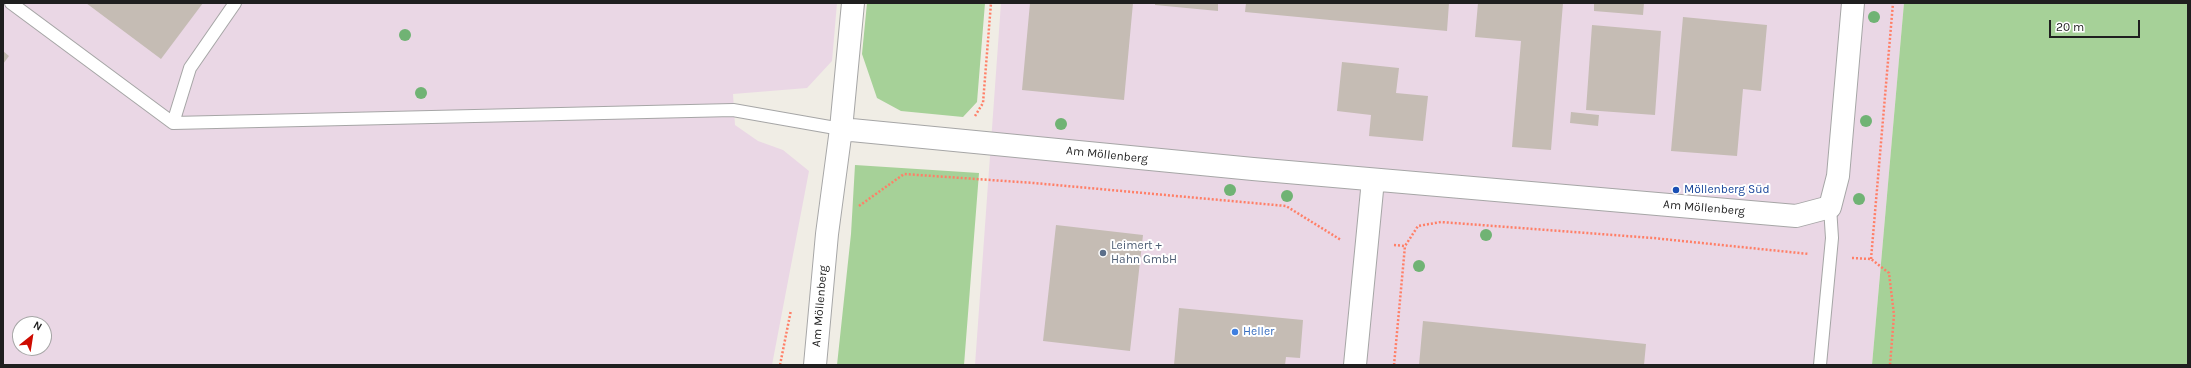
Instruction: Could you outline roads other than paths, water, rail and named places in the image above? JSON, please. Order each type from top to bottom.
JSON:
[{"type":"street","name":"Am Möllenberg","points":[[815,365],[827,234],[841,129],[852,3]]},
{"type":"street","points":[[1830,207],[1838,176],[1853,3]]},
{"type":"street","name":"Am Möllenberg","points":[[841,129],[1373,180],[1796,216],[1830,207]]},
{"type":"street","points":[[1355,365],[1373,180]]},
{"type":"lane","points":[[11,3],[173,123],[734,110],[841,129]]},
{"type":"lane","points":[[173,123],[190,68],[235,3]]},
{"type":"lane","points":[[1820,365],[1832,238],[1830,207]]},
{"type":"place","name":"Möllenberg Süd","points":[[1676,190]]},
{"type":"place","name":"Leimert + Hahn GmbH","points":[[1103,253]]},
{"type":"place","name":"Heller","points":[[1235,332]]}]
